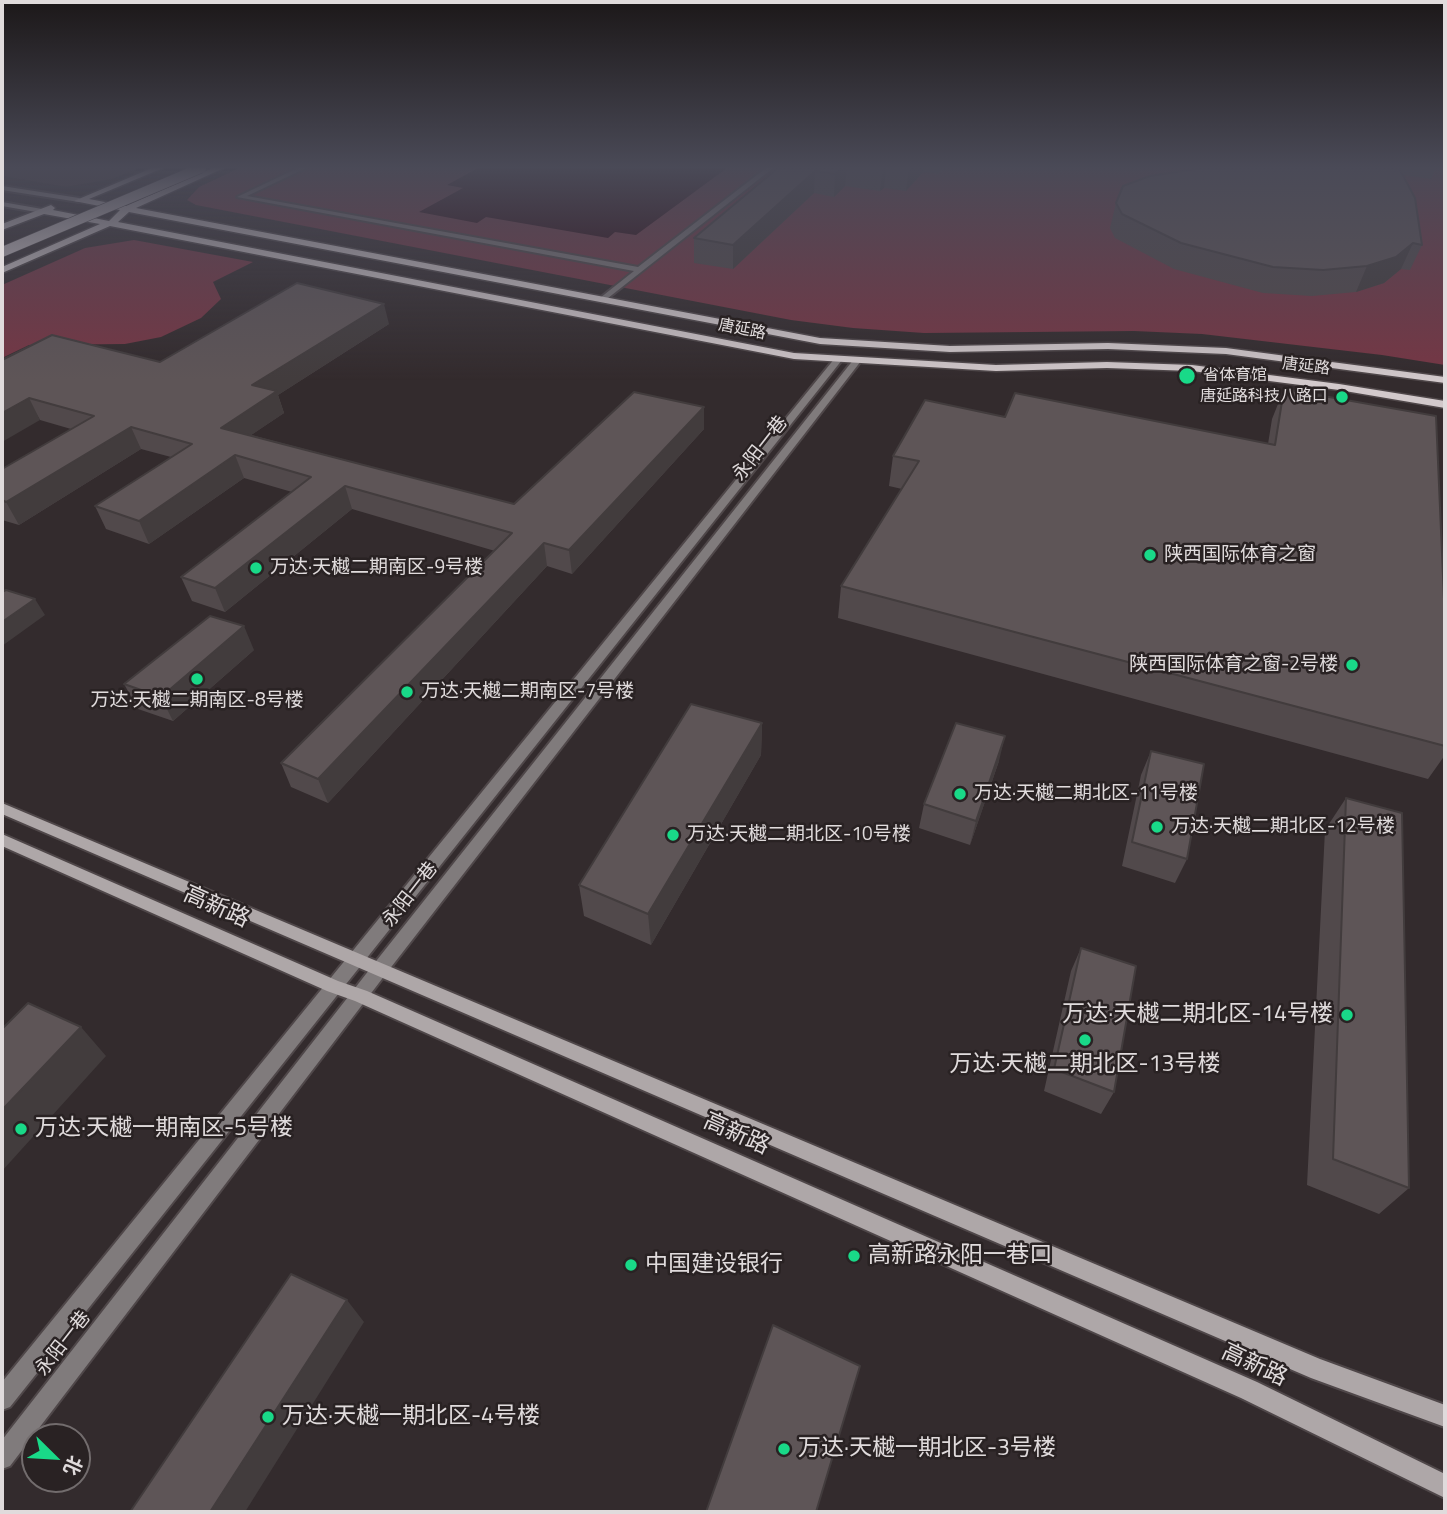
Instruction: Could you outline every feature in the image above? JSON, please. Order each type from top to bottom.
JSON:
[{"type":"main road","points":[[2,252],[34,239]]},
{"type":"main road","points":[[2,269],[75,239]]},
{"type":"main road","name":"唐延路","points":[[198,239],[794,356],[996,368],[1107,365],[1192,368],[1339,387],[1445,405]]},
{"type":"main road","name":"唐延路","points":[[282,239],[820,341],[950,349],[1108,346],[1226,351],[1445,380]]},
{"type":"main road","name":"高新路","points":[[2,808],[355,961],[1319,1370],[1445,1416]]},
{"type":"main road","name":"高新路","points":[[2,840],[332,986],[361,996],[1249,1390],[1445,1486]]},
{"type":"street","points":[[468,239],[640,270]]},
{"type":"street","points":[[603,300],[680,239]]},
{"type":"street","name":"永阳一巷","points":[[2,1399],[838,360]]},
{"type":"street","name":"永阳一巷","points":[[2,1458],[379,970],[857,361]]},
{"type":"shaded area","points":[[370,239],[1445,239],[1445,365],[1202,334],[1134,331],[924,333],[791,320]]},
{"type":"shaded area","points":[[134,240],[253,262],[213,282],[221,299],[201,318],[161,337],[125,344],[29,345],[2,358],[2,285],[85,248]]},
{"type":"building","points":[[698,239],[740,239],[733,245]]},
{"type":"building","points":[[1172,239],[1421,239],[1422,245],[1413,243],[1396,257],[1367,266],[1323,270],[1273,267]]},
{"type":"building","points":[[297,283],[384,304],[252,385],[277,391],[221,428],[514,504],[634,392],[704,407],[569,550],[544,543],[318,779],[281,763],[512,533],[345,486],[215,588],[181,577],[311,477],[235,455],[139,521],[95,506],[192,444],[131,427],[6,502],[2,500],[2,469],[94,416],[29,398],[2,413],[2,360],[52,335],[160,362]]},
{"type":"building","name":"陕西国际体育之窗","points":[[1284,389],[1436,416],[1445,622],[1445,746],[841,586],[919,461],[893,456],[925,400],[1005,417],[1015,393],[1275,445]]},
{"type":"building","points":[[6,590],[35,599],[2,622],[2,592]]},
{"type":"building","points":[[210,616],[244,626],[161,697],[124,684]]},
{"type":"building","name":"万达·天樾二期北区-10号楼","points":[[691,704],[762,723],[648,914],[579,885]]},
{"type":"building","name":"万达·天樾二期北区-11号楼","points":[[956,723],[1005,736],[976,821],[924,804]]},
{"type":"building","name":"万达·天樾二期北区-12号楼","points":[[1151,751],[1204,764],[1187,859],[1132,842]]},
{"type":"building","points":[[1346,798],[1402,813],[1409,1188],[1333,1159]]},
{"type":"building","name":"万达·天樾二期北区-13号楼","points":[[1081,948],[1136,966],[1114,1092],[1054,1069]]},
{"type":"building","points":[[28,1003],[81,1027],[2,1110],[2,1029]]},
{"type":"building","points":[[291,1274],[347,1300],[210,1512],[130,1512]]},
{"type":"building","name":"万达·天樾一期北区-3号楼","points":[[773,1325],[860,1366],[816,1512],[706,1512]]},
{"type":"place","name":"省体育馆","points":[[1187,376]]},
{"type":"place","name":"唐延路科技八路口","points":[[1342,397]]},
{"type":"place","name":"陕西国际体育之窗","points":[[1150,555]]},
{"type":"place","name":"万达·天樾二期南区-9号楼","points":[[256,568]]},
{"type":"place","name":"陕西国际体育之窗-2号楼","points":[[1352,665]]},
{"type":"place","name":"万达·天樾二期南区-8号楼","points":[[197,679]]},
{"type":"place","name":"万达·天樾二期南区-7号楼","points":[[407,692]]},
{"type":"place","name":"万达·天樾二期北区-11号楼","points":[[960,794]]},
{"type":"place","name":"万达·天樾二期北区-12号楼","points":[[1157,827]]},
{"type":"place","name":"万达·天樾二期北区-10号楼","points":[[673,835]]},
{"type":"place","name":"万达·天樾二期北区-14号楼","points":[[1347,1015]]},
{"type":"place","name":"万达·天樾二期北区-13号楼","points":[[1085,1040]]},
{"type":"place","name":"万达·天樾一期南区-5号楼","points":[[21,1129]]},
{"type":"place","name":"高新路永阳一巷口","points":[[854,1256]]},
{"type":"place","name":"中国建设银行","points":[[631,1265]]},
{"type":"place","name":"万达·天樾一期北区-4号楼","points":[[268,1417]]},
{"type":"place","name":"万达·天樾一期北区-3号楼","points":[[784,1449]]}]
